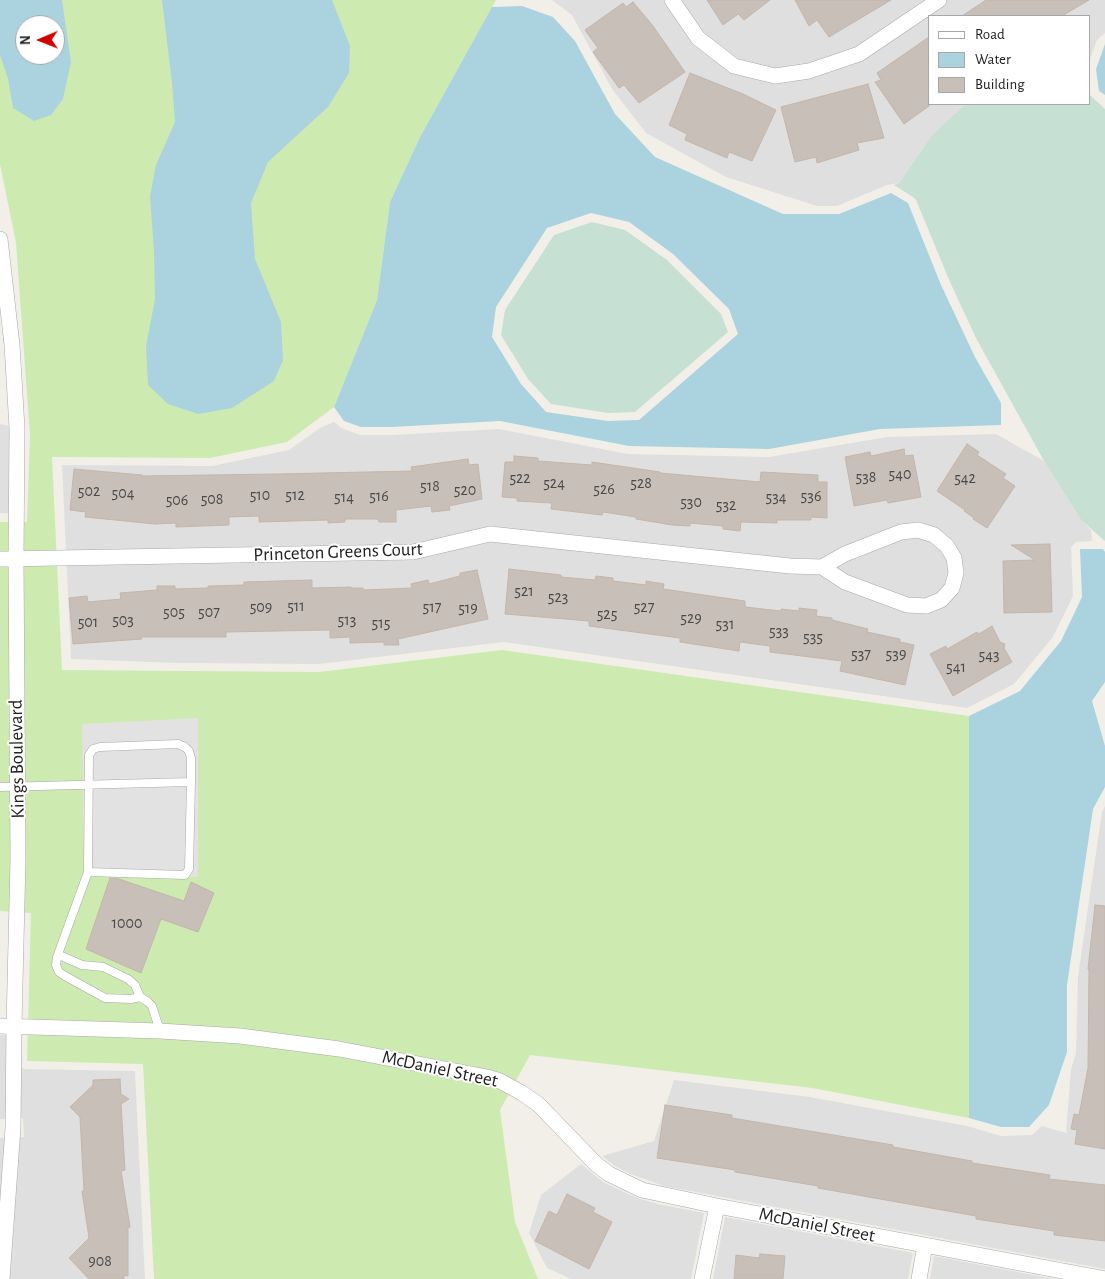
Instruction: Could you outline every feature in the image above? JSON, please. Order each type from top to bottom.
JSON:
[{"type":"street","points":[[672,0],[698,38],[734,66],[775,76],[809,71],[859,54],[939,0]]},
{"type":"street","name":"Kings Boulevard","points":[[1,247],[12,345],[17,428],[18,859],[7,1026],[7,1128],[2,1279]]},
{"type":"street","points":[[918,530],[934,535],[947,546],[954,558],[956,573],[952,588],[941,600],[926,606],[907,605],[845,582],[822,567],[845,554],[902,532],[918,530]]},
{"type":"street","name":"Princeton Greens Court","points":[[0,558],[413,552],[490,534],[790,566],[822,567]]},
{"type":"street","name":"McDaniel Street","points":[[7,1026],[160,1031],[240,1036],[339,1048],[466,1072],[500,1081],[514,1087],[538,1104],[585,1154],[609,1174],[642,1190],[716,1206],[1105,1279]]},
{"type":"street","points":[[702,1279],[716,1206]]},
{"type":"street","points":[[919,1279],[925,1245]]},
{"type":"lane","points":[[88,872],[185,875],[190,870],[191,758],[189,751],[185,747],[178,744],[100,747],[93,750],[90,755],[88,872],[56,965],[59,972],[105,998],[131,999],[140,997]]},
{"type":"lane","points":[[0,787],[191,782]]},
{"type":"lane","points":[[58,955],[82,965],[103,967],[128,979],[135,985],[140,997],[152,1006],[160,1031]]},
{"type":"shaded area","points":[[552,0],[1105,0],[1105,33],[1097,40],[1090,59],[1090,15],[928,15],[928,105],[968,105],[963,106],[932,135],[899,183],[887,185],[837,206],[817,206],[726,177],[646,133],[612,89],[572,15]]},
{"type":"shaded area","points":[[334,422],[341,428],[360,435],[499,429],[628,454],[769,457],[887,437],[996,434],[1044,461],[1081,520],[1091,530],[1092,541],[1076,542],[1071,547],[1073,596],[1053,637],[1014,684],[967,708],[504,642],[319,664],[177,663],[71,659],[62,465],[212,466],[289,450],[320,428]]},
{"type":"shaded area","points":[[0,424],[20,428],[18,514],[0,513]]},
{"type":"shaded area","points":[[198,718],[198,877],[84,875],[82,724]]},
{"type":"shaded area","points":[[1105,806],[1105,1269],[664,1186],[631,1174],[615,1166],[602,1156],[654,1141],[674,1080],[810,1097],[967,1126],[1001,1136],[1032,1135],[1042,1126],[1066,1133],[1071,1069],[1076,1053],[1078,976],[1102,812]]},
{"type":"shaded area","points":[[0,1035],[18,1036],[18,1064],[24,1069],[135,1071],[145,1279],[0,1279],[0,1138],[24,1137],[23,1118],[0,1119]]},
{"type":"shaded area","points":[[581,1164],[603,1182],[637,1198],[704,1213],[691,1279],[571,1279],[547,1268],[529,1233],[541,1195]]},
{"type":"shaded area","points":[[725,1217],[913,1253],[908,1279],[713,1279]]},
{"type":"shaded area","points":[[934,1256],[1054,1279],[930,1279]]},
{"type":"green space","points":[[0,0],[496,0],[420,137],[390,202],[377,300],[334,407],[287,442],[210,458],[52,457],[62,670],[319,672],[502,650],[969,716],[969,1118],[812,1088],[530,1055],[500,1110],[515,1222],[538,1279],[154,1279],[143,1064],[27,1061],[31,913],[0,911],[0,522],[27,522],[30,435],[16,243],[0,164]]},
{"type":"green space","points":[[1090,95],[1105,109],[1105,541],[1081,520],[1044,461],[977,340],[950,282],[916,200],[894,185],[899,183],[932,135],[963,106],[1090,105]]},
{"type":"green space","points":[[592,222],[625,230],[667,260],[721,314],[728,332],[635,412],[608,413],[551,404],[528,379],[501,335],[505,310],[554,235]]},
{"type":"water","points":[[0,0],[62,0],[64,15],[15,15],[15,65],[65,65],[65,21],[71,62],[63,99],[51,115],[34,121],[13,108],[8,79],[0,55]]},
{"type":"water","points":[[162,0],[332,0],[350,46],[349,73],[328,107],[268,162],[251,203],[255,259],[281,322],[283,360],[274,381],[232,408],[198,414],[168,404],[148,385],[146,346],[155,299],[150,196],[156,165],[175,122]]},
{"type":"water","points":[[522,6],[553,17],[575,41],[615,114],[655,157],[783,214],[839,214],[891,193],[908,203],[941,285],[975,357],[1001,403],[1001,425],[880,429],[769,449],[629,446],[500,421],[361,427],[344,421],[334,407],[377,300],[390,202],[420,137],[492,7]],"holes":[[[591,213],[629,222],[673,254],[729,309],[738,334],[639,420],[608,421],[546,412],[521,384],[492,337],[496,307],[547,228]]]},
{"type":"water","points":[[1105,44],[1105,95],[1099,91],[1096,69]]},
{"type":"water","points":[[1080,549],[1103,549],[1105,552],[1105,682],[1092,701],[1105,746],[1105,787],[1093,809],[1067,985],[1067,1052],[1049,1105],[1029,1127],[1001,1127],[969,1118],[969,716],[1020,691],[1061,641],[1082,597]]},
{"type":"building","points":[[707,0],[770,0],[744,20],[738,14],[723,25]]},
{"type":"building","points":[[795,0],[891,0],[829,37],[817,20],[809,26]]},
{"type":"building","points":[[986,0],[1089,0],[1064,15],[964,15]]},
{"type":"building","points":[[633,2],[653,26],[685,72],[639,103],[624,85],[619,88],[593,52],[598,48],[585,30],[623,3],[626,7]]},
{"type":"building","points":[[928,38],[929,106],[904,124],[875,82],[881,80],[877,73]]},
{"type":"building","points":[[690,73],[743,94],[776,110],[752,161],[729,152],[727,158],[685,140],[687,134],[669,125]]},
{"type":"building","points":[[868,84],[884,138],[857,143],[859,150],[817,163],[816,157],[795,162],[781,107]]},
{"type":"building","points":[[967,444],[979,452],[977,455],[1006,474],[1003,478],[1015,486],[987,528],[937,491]]},
{"type":"building","points":[[904,449],[905,456],[913,455],[921,497],[888,503],[887,500],[854,506],[845,457],[870,452],[871,456]]},
{"type":"building","points":[[514,456],[538,458],[538,461],[592,465],[592,462],[660,473],[760,482],[761,472],[818,475],[818,482],[827,482],[827,518],[811,517],[811,520],[777,520],[777,523],[741,522],[740,531],[723,529],[723,526],[690,523],[690,526],[672,525],[603,512],[602,515],[551,509],[552,503],[517,501],[517,498],[502,497],[505,462],[514,462]]},
{"type":"building","points":[[468,459],[469,465],[478,464],[482,499],[449,506],[450,510],[432,512],[431,506],[396,510],[396,522],[379,522],[378,519],[345,519],[345,522],[328,523],[328,520],[259,522],[259,516],[229,517],[229,525],[176,527],[176,523],[155,524],[85,517],[86,512],[70,510],[74,469],[142,476],[412,471],[411,467]]},
{"type":"building","points":[[1050,544],[1052,612],[1004,613],[1003,561],[1035,560],[1011,545]]},
{"type":"building","points":[[509,569],[595,580],[596,576],[613,578],[613,581],[646,585],[646,581],[664,584],[663,589],[745,601],[745,607],[781,611],[781,609],[799,611],[799,608],[817,610],[816,616],[832,618],[832,620],[868,629],[867,632],[900,639],[900,642],[914,645],[905,685],[840,671],[842,661],[770,652],[770,646],[740,642],[739,651],[680,642],[680,638],[589,626],[589,621],[505,614]]},
{"type":"building","points":[[477,570],[488,619],[398,639],[399,645],[384,645],[384,642],[350,643],[350,637],[330,638],[330,630],[226,632],[226,637],[141,637],[142,639],[73,644],[69,598],[87,596],[88,602],[121,599],[120,593],[157,590],[157,586],[175,586],[175,589],[208,588],[208,586],[244,585],[244,582],[312,580],[312,588],[351,587],[363,588],[363,590],[412,588],[411,584],[428,580],[429,584],[460,576],[460,573]]},
{"type":"building","points":[[992,626],[1000,642],[1005,644],[1004,648],[1012,662],[953,696],[930,654],[946,646],[947,649]]},
{"type":"building","points":[[110,878],[119,879],[184,901],[191,882],[214,893],[198,932],[161,919],[141,973],[86,949]]},
{"type":"building","points":[[1095,905],[1105,906],[1105,1149],[1075,1144],[1077,1130],[1071,1129],[1074,1114],[1079,1115],[1088,1068],[1088,969]]},
{"type":"building","points":[[120,1079],[121,1094],[129,1099],[121,1104],[125,1170],[121,1171],[130,1227],[128,1228],[128,1276],[124,1275],[124,1279],[89,1279],[69,1258],[89,1238],[82,1191],[84,1191],[80,1117],[70,1107],[93,1085],[93,1080]]},
{"type":"building","points":[[665,1105],[732,1115],[732,1118],[893,1145],[893,1147],[972,1161],[972,1163],[1050,1175],[1049,1179],[1105,1185],[1105,1241],[1054,1235],[1054,1231],[976,1219],[976,1216],[818,1188],[818,1186],[735,1172],[735,1170],[657,1158]]},
{"type":"building","points":[[567,1194],[595,1208],[593,1212],[612,1222],[589,1269],[535,1241],[549,1211],[557,1215]]},
{"type":"building","points":[[760,1254],[785,1256],[783,1279],[734,1279],[736,1255],[759,1258]]}]
